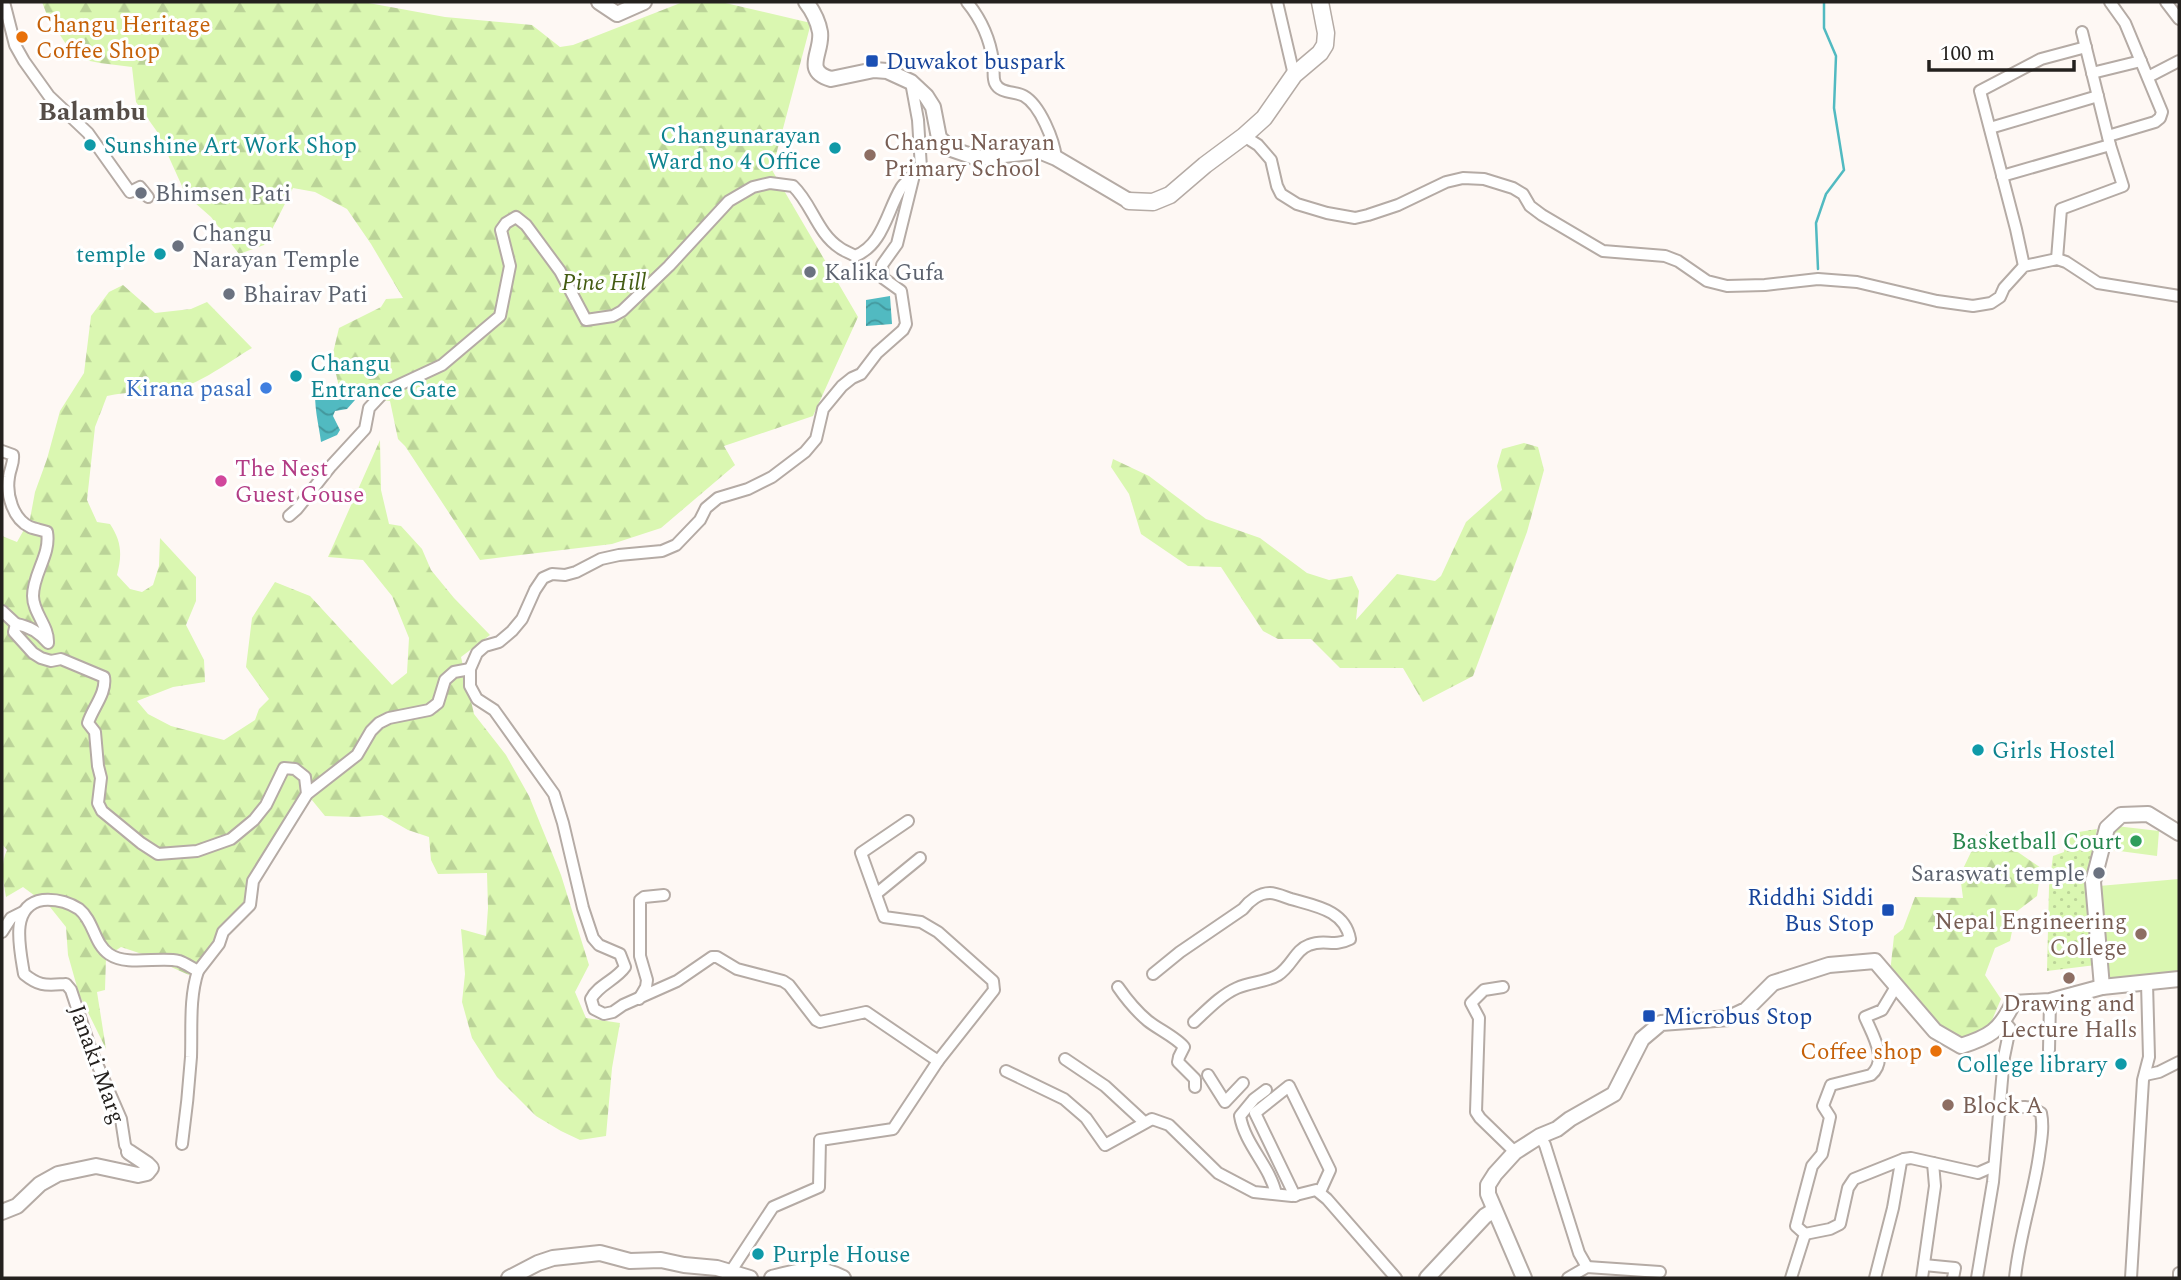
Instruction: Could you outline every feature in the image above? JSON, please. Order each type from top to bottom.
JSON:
[{"type":"main road","points":[[1129,201],[1153,202],[1170,195],[1264,118],[1294,75],[1320,53],[1325,45],[1326,33],[1320,2]]},
{"type":"street","points":[[4,2],[6,21],[15,45],[49,96],[88,133],[130,192],[140,187],[148,197]]},
{"type":"street","points":[[599,2],[617,14],[644,2]]},
{"type":"street","points":[[806,2],[813,11],[821,34],[814,64],[824,77],[831,79],[874,70],[887,71],[912,82],[920,89],[933,107],[939,138],[951,149],[977,158],[1039,151],[1056,158],[1129,201]]},
{"type":"street","points":[[967,2],[977,14],[985,31],[993,61],[994,81],[1002,90],[1023,95],[1035,106],[1051,136],[1056,158]]},
{"type":"street","points":[[1277,2],[1294,75]]},
{"type":"street","points":[[2003,176],[2109,140],[2160,118],[2160,105],[2125,23],[2110,2]]},
{"type":"street","points":[[2166,2],[2179,19]]},
{"type":"street","points":[[2057,259],[2061,209],[2123,186],[2082,32]]},
{"type":"street","points":[[2024,266],[1980,90],[2041,59],[2086,47]]},
{"type":"street","points":[[2092,73],[2141,61]]},
{"type":"street","points":[[2148,77],[2179,61]]},
{"type":"street","points":[[289,516],[365,429],[369,408],[384,392],[442,365],[500,316],[510,266],[501,230],[506,223],[516,217],[526,225],[560,271],[586,320],[613,316],[622,311],[669,266],[729,201],[752,187],[769,183],[793,186],[807,203],[824,233],[839,248],[855,256],[864,252],[883,229],[902,186],[921,168],[912,82]]},
{"type":"street","points":[[1990,128],[2098,96]]},
{"type":"street","points":[[1244,136],[1266,152],[1281,194],[1297,204],[1327,214],[1355,218],[1398,205],[1446,182],[1463,178],[1484,178],[1523,194],[1530,206],[1542,215],[1603,251],[1665,256],[1678,261],[1707,281],[1727,286],[1818,279],[1857,282],[1937,301],[1973,306],[1991,303],[2000,297],[2016,272],[2024,266],[2057,259],[2066,262],[2098,284],[2179,296]]},
{"type":"street","points":[[914,175],[897,244],[882,265],[883,278],[901,291],[906,324],[904,330],[877,353],[861,374],[842,386],[823,409],[816,439],[805,452],[772,477],[748,489],[718,498],[706,508],[700,520],[676,545],[662,551],[601,559],[565,575],[552,573],[543,578],[522,619],[512,631],[499,642],[485,646],[477,653],[470,669],[470,686],[477,699],[494,710],[554,794],[593,938],[599,945],[620,954],[624,960],[625,967],[621,973],[594,993],[591,999],[591,1004],[598,1013],[613,1012],[677,981],[712,957],[717,957],[737,969],[783,981],[820,1022],[866,1012],[938,1061]]},
{"type":"street","points":[[2,451],[13,455],[9,495],[14,513],[28,526],[47,531],[47,551],[33,591],[33,606],[48,636],[48,643],[33,631],[16,624],[2,611]]},
{"type":"street","points":[[16,624],[14,632],[33,653],[51,661],[61,659],[104,677],[103,693],[88,723],[95,732],[101,778],[98,803],[112,820],[158,854],[197,851],[230,839],[254,820],[266,805],[285,768],[295,769],[305,777],[307,794]]},
{"type":"street","points":[[182,1144],[189,1090],[194,983],[198,971],[219,944],[223,932],[250,905],[253,881],[307,794],[357,755],[379,723],[389,718],[429,710],[438,703],[445,680],[454,672],[470,669]]},
{"type":"street","points":[[2102,987],[2094,882],[2107,828],[2121,815],[2148,814],[2179,833]]},
{"type":"street","points":[[731,1271],[773,1207],[819,1187],[820,1140],[893,1129],[938,1061],[994,990],[993,981],[939,932],[921,922],[884,917],[861,853],[908,821]]},
{"type":"street","points":[[876,894],[920,858]]},
{"type":"street","points":[[1153,974],[1243,909],[1250,900],[1270,893],[1328,910],[1344,922],[1350,939],[1338,945],[1323,942],[1300,949],[1291,964],[1276,976],[1236,988],[1194,1022]]},
{"type":"street","points":[[639,999],[647,981],[640,956],[640,900],[664,895]]},
{"type":"street","points":[[2,932],[12,918],[33,902],[55,899],[79,909],[89,920],[107,954],[142,961],[178,961],[198,971]]},
{"type":"street","name":"Janaki Marg","points":[[2,1212],[17,1206],[40,1184],[58,1174],[96,1166],[138,1175],[147,1173],[151,1168],[129,1152],[125,1145],[121,1119],[113,1097],[103,1081],[71,990],[66,984],[45,986],[24,974],[19,933],[23,912]]},
{"type":"street","points":[[1524,1278],[1493,1210],[1488,1185],[1516,1152],[1614,1094],[1642,1039],[1661,1023],[1729,1017],[1746,1010],[1773,983],[1829,965],[1875,961],[1936,1031],[1961,1046],[1984,1039],[2004,1021],[2012,1003],[2050,1001],[2102,987],[2179,979]]},
{"type":"street","points":[[2131,1278],[2145,1075],[2149,1056],[2147,983]]},
{"type":"street","points":[[1805,1234],[1796,1226],[1812,1166],[1822,1154],[1830,1116],[1823,1106],[1831,1085],[1871,1075],[1876,1071],[1880,1053],[1865,1017],[1882,1010],[1897,985]]},
{"type":"street","points":[[1503,987],[1484,990],[1471,1003],[1479,1018],[1476,1112],[1516,1152]]},
{"type":"street","points":[[1118,988],[1138,1013],[1180,1042],[1184,1048],[1178,1062],[1195,1079],[1195,1087]]},
{"type":"street","points":[[2049,1049],[2050,1001]]},
{"type":"street","points":[[1977,1278],[1994,1166],[2004,1057],[2010,1028],[2004,1021]]},
{"type":"street","points":[[1065,1059],[1105,1086],[1144,1122]]},
{"type":"street","points":[[2145,1075],[2160,1072],[2179,1062]]},
{"type":"street","points":[[1006,1071],[1064,1099],[1086,1118],[1105,1144],[1152,1119],[1169,1125],[1218,1173],[1254,1192],[1295,1196],[1316,1190],[1320,1192],[1396,1278]]},
{"type":"street","points":[[1208,1075],[1225,1102],[1243,1083]]},
{"type":"street","points":[[1295,1196],[1255,1113],[1289,1086],[1329,1170],[1320,1192]]},
{"type":"street","points":[[1266,1090],[1240,1116],[1249,1140],[1273,1180],[1276,1194]]},
{"type":"street","points":[[2000,1110],[2025,1106],[2035,1108],[2041,1113],[2043,1125],[2036,1177],[2017,1256],[2015,1278]]},
{"type":"street","points":[[1540,1136],[1578,1253],[1587,1267]]},
{"type":"street","points":[[1805,1234],[1840,1224],[1848,1188],[1854,1179],[1904,1159],[1978,1173],[1994,1166]]},
{"type":"street","points":[[1875,1278],[1893,1208],[1901,1162],[1904,1159]]},
{"type":"street","points":[[1922,1278],[1935,1186],[1933,1163]]},
{"type":"street","points":[[1427,1278],[1493,1210]]},
{"type":"street","points":[[1791,1278],[1805,1234]]},
{"type":"street","points":[[509,1278],[553,1258],[600,1253],[631,1261],[661,1260],[731,1271],[750,1278]]},
{"type":"street","points":[[1924,1265],[1955,1268],[1953,1278]]},
{"type":"street","points":[[1568,1278],[1587,1267],[1660,1272]]},
{"type":"street","points":[[772,1278],[808,1269],[834,1273],[843,1278]]},
{"type":"green space","name":"Pine Hill","points":[[42,2],[363,2],[445,17],[532,25],[560,47],[573,45],[683,2],[721,2],[811,23],[772,170],[858,317],[813,416],[724,446],[735,465],[661,528],[612,544],[480,560],[398,439],[390,401],[340,391],[332,357],[339,328],[381,307],[386,299],[403,298],[347,209],[315,192],[293,188],[264,245],[239,254],[211,217],[186,195],[158,133],[136,102],[132,67],[75,58],[47,15]]},
{"type":"green space","points":[[123,285],[155,313],[191,309],[207,302],[252,348],[209,375],[175,390],[107,396],[95,427],[87,500],[97,522],[110,524],[117,537],[120,561],[117,575],[130,589],[142,592],[153,585],[159,566],[160,538],[196,577],[196,601],[186,625],[204,660],[205,682],[173,687],[137,701],[148,714],[171,726],[224,740],[255,720],[259,709],[269,699],[246,667],[252,618],[275,582],[310,596],[392,685],[407,673],[409,638],[392,596],[363,560],[328,557],[380,440],[381,490],[389,524],[401,526],[422,549],[431,570],[490,635],[461,657],[474,714],[506,755],[529,796],[561,875],[589,965],[575,992],[586,1018],[620,1023],[612,1068],[606,1136],[580,1140],[561,1131],[536,1116],[497,1077],[472,1038],[462,1002],[465,974],[461,929],[486,936],[487,873],[438,874],[431,860],[429,837],[408,830],[382,815],[325,816],[307,794],[253,881],[243,904],[210,954],[189,975],[121,947],[106,957],[105,990],[97,992],[106,1049],[79,994],[68,955],[66,927],[50,907],[23,887],[6,897],[3,867],[7,850],[2,844],[2,536],[17,542],[30,519],[35,492],[60,411],[84,373],[91,316],[109,292]]},
{"type":"green space","points":[[1524,443],[1538,447],[1544,470],[1527,532],[1473,676],[1423,702],[1403,668],[1340,668],[1311,639],[1278,639],[1263,631],[1221,567],[1188,566],[1141,534],[1129,494],[1111,467],[1113,459],[1149,476],[1206,519],[1260,538],[1307,573],[1329,580],[1352,576],[1359,591],[1356,620],[1397,574],[1435,581],[1441,576],[1466,522],[1502,490],[1497,466],[1502,449]]},
{"type":"green space","name":"Basketball Court","points":[[2116,826],[2159,831],[2157,856],[2112,850]]},
{"type":"green space","points":[[2097,829],[2088,871],[2096,965],[2047,971],[2049,887],[2053,856],[2064,852],[2065,844],[2073,833]]},
{"type":"green space","points":[[1989,832],[2041,868],[2037,896],[2016,912],[2010,941],[1995,948],[1985,975],[2001,999],[1987,1032],[1958,1045],[1936,1032],[1890,973],[1894,936],[1903,929],[1915,897],[1963,898],[1960,875],[1973,848]]},
{"type":"green space","points":[[2179,879],[2179,974],[2105,980],[2099,886]]},
{"type":"water","points":[[890,296],[892,324],[866,326],[866,300]]},
{"type":"water","points":[[328,384],[355,400],[347,409],[335,411],[333,416],[340,430],[337,435],[321,442],[315,394],[316,388]]},
{"type":"waterway","points":[[1818,269],[1816,223],[1826,194],[1844,170],[1834,108],[1836,56],[1824,28],[1824,2]]},
{"type":"place","name":"Changu Heritage Coffee Shop","points":[[22,37]]},
{"type":"place","name":"Duwakot buspark","points":[[872,61]]},
{"type":"place","name":"Sunshine Art Work Shop","points":[[90,145]]},
{"type":"place","name":"Changunarayan Ward no 4 Office","points":[[835,148]]},
{"type":"place","name":"Changu Narayan Primary School","points":[[870,155]]},
{"type":"place","name":"Bhimsen Pati","points":[[141,193]]},
{"type":"place","name":"Changu Narayan Temple","points":[[178,246]]},
{"type":"place","name":"temple","points":[[160,254]]},
{"type":"place","name":"Kalika Gufa","points":[[810,272]]},
{"type":"place","name":"Bhairav Pati","points":[[229,294]]},
{"type":"place","name":"Changu Entrance Gate","points":[[296,376]]},
{"type":"place","name":"Kirana pasal","points":[[266,388]]},
{"type":"place","name":"The Nest Guest Gouse","points":[[221,481]]},
{"type":"place","name":"Girls Hostel","points":[[1978,750]]},
{"type":"place","name":"Basketball Court","points":[[2136,841]]},
{"type":"place","name":"Saraswati temple","points":[[2099,873]]},
{"type":"place","name":"Riddhi Siddi Bus Stop","points":[[1888,910]]},
{"type":"place","name":"Nepal Engineering College","points":[[2141,934]]},
{"type":"place","name":"Drawing and Lecture Halls","points":[[2069,978]]},
{"type":"place","name":"Microbus Stop","points":[[1649,1016]]},
{"type":"place","name":"Coffee shop","points":[[1936,1051]]},
{"type":"place","name":"College library","points":[[2121,1064]]},
{"type":"place","name":"Block A","points":[[1948,1105]]},
{"type":"place","name":"Purple House","points":[[758,1254]]},
{"type":"district","name":"Balambu","points":[[92,111]]}]
